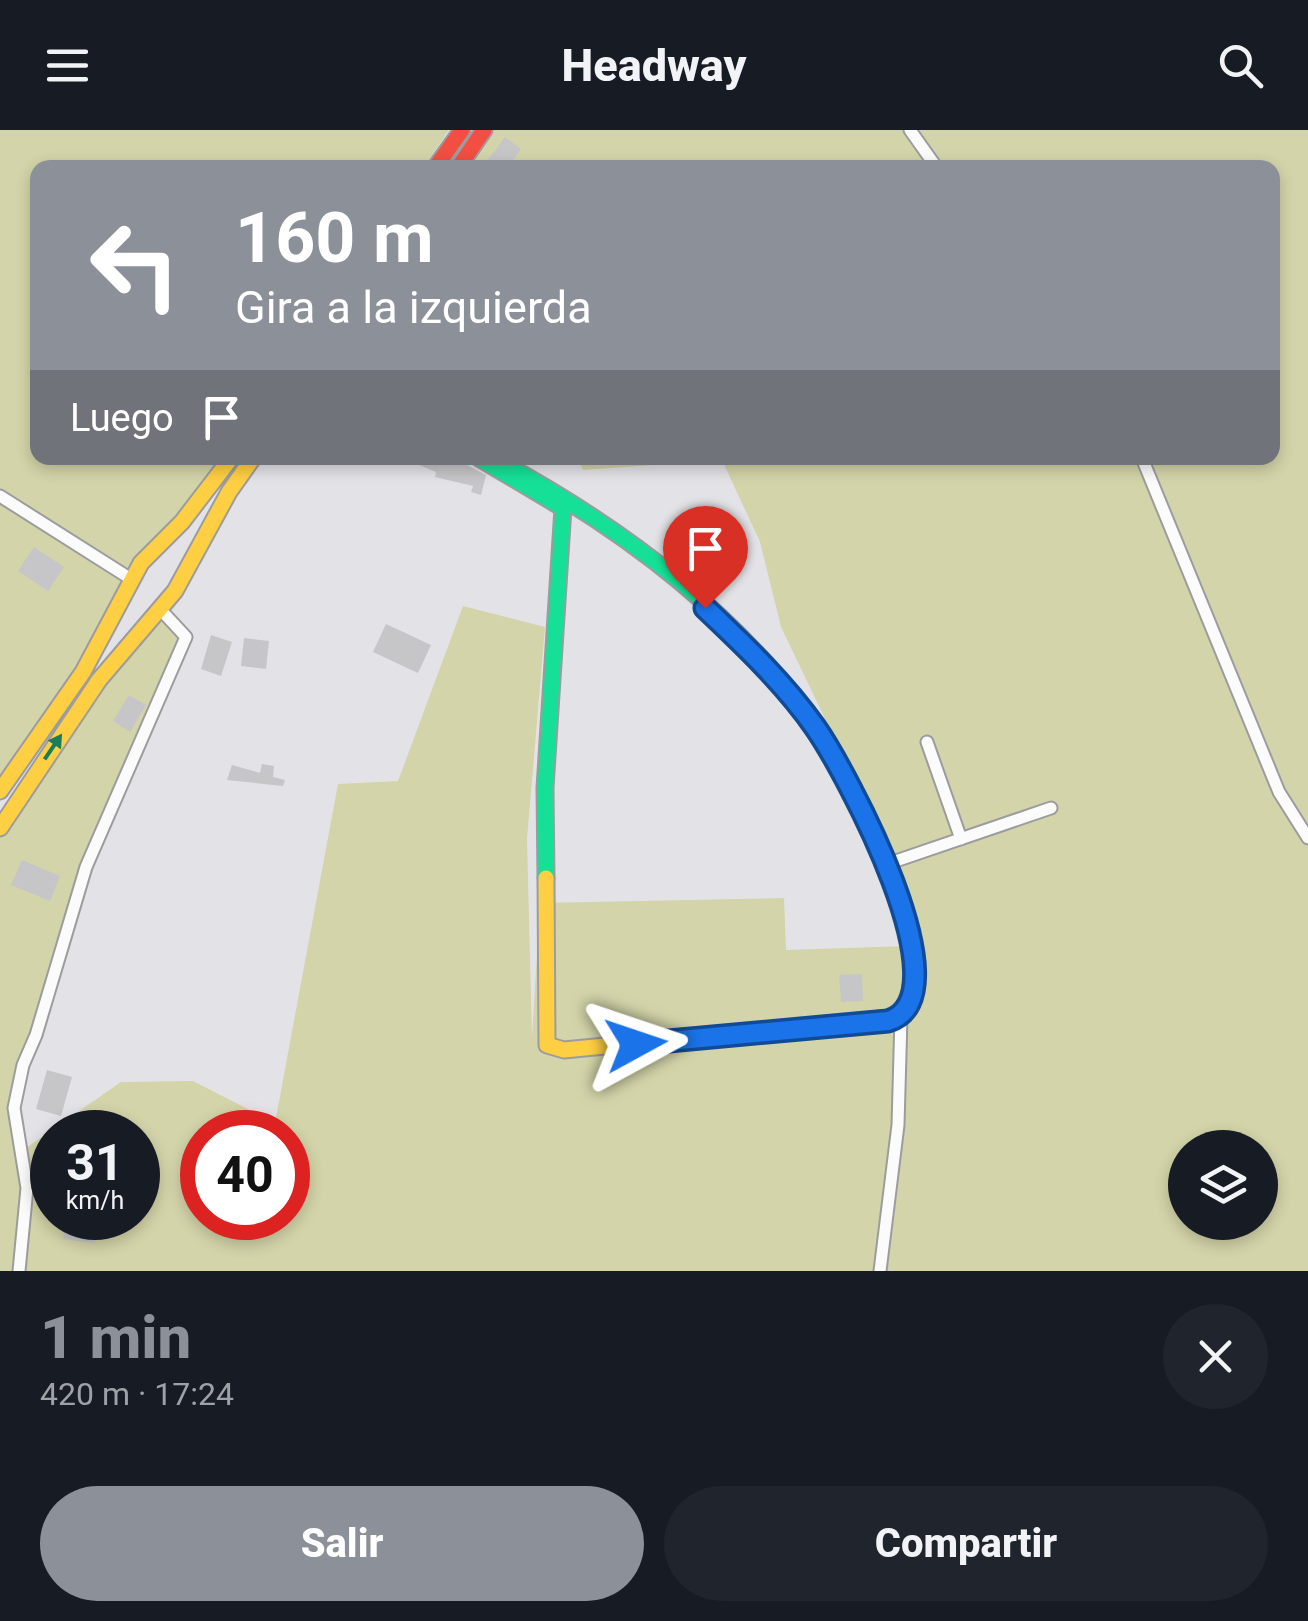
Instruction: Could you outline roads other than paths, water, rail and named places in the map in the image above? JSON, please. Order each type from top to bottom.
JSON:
[{"type":"main road","points":[[441,160],[462,130]]},
{"type":"main road","points":[[463,160],[484,130]]},
{"type":"main road","points":[[0,790],[83,672],[129,582],[226,465]]},
{"type":"main road","points":[[0,828],[98,680],[161,610],[250,465]]},
{"type":"main road","points":[[490,465],[563,508],[544,788],[547,1045],[564,1050],[901,1017],[915,999],[914,946],[846,776],[813,724],[758,658],[623,535],[593,513],[506,465]]},
{"type":"main road","points":[[154,548],[178,551],[186,571]]},
{"type":"main road","points":[[129,582],[137,604],[161,610]]},
{"type":"street","points":[[910,130],[931,160]]},
{"type":"street","points":[[1145,465],[1279,792],[1308,838]]},
{"type":"street","points":[[0,496],[129,582]]},
{"type":"street","points":[[19,1271],[27,1188],[14,1108],[23,1065],[36,1036],[86,867],[186,637],[161,610]]},
{"type":"street","points":[[927,742],[961,839]]},
{"type":"street","points":[[884,865],[1051,808]]},
{"type":"street","points":[[880,1271],[898,1125],[901,1017]]}]
